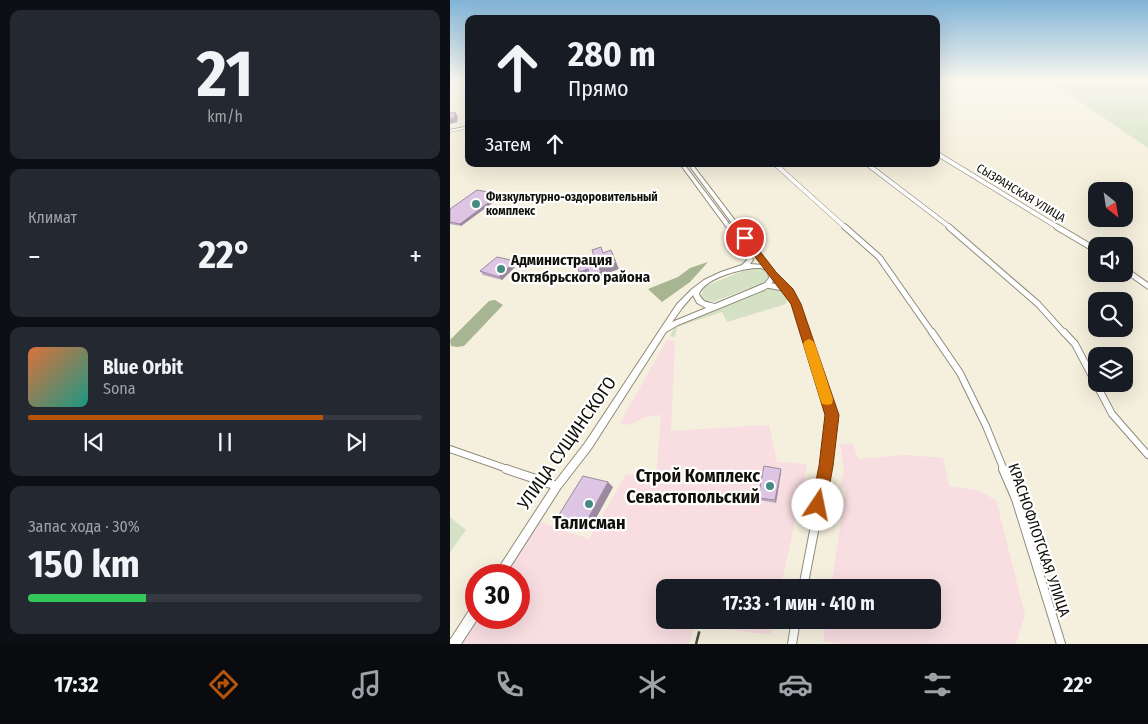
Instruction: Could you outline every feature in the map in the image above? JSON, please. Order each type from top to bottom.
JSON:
[{"type":"main road","points":[[450,132],[465,129]]},
{"type":"street","name":"СЫЗРАНСКАЯ УЛИЦА","points":[[940,155],[1088,245]]},
{"type":"street","points":[[684,167],[747,251],[750,260],[744,267]]},
{"type":"street","points":[[692,167],[796,304],[832,415],[826,466],[805,579]]},
{"type":"street","name":"КРАСНОФЛОТСКАЯ УЛИЦА","points":[[778,167],[879,257],[960,373],[986,426],[1016,499],[1061,644]]},
{"type":"street","points":[[871,167],[962,236],[1038,304],[1075,344],[1112,414],[1148,455]]},
{"type":"street","points":[[720,304],[708,306],[699,301],[696,294],[700,286],[744,267],[757,264],[770,271]]},
{"type":"street","points":[[767,285],[771,281],[770,271]]},
{"type":"street","points":[[1133,275],[1148,286]]},
{"type":"street","points":[[664,330],[676,323],[767,285],[778,285],[785,288]]},
{"type":"street","name":"УЛИЦА СУЩИНСКОГО","points":[[506,564],[557,486],[588,446],[664,330],[670,317],[700,286]]},
{"type":"street","points":[[450,449],[557,486]]},
{"type":"street","points":[[454,644],[465,627]]},
{"type":"street","points":[[792,644],[794,629]]},
{"type":"shaded area","points":[[667,340],[675,341],[671,431],[769,425],[777,462],[807,464],[783,579],[656,579],[656,629],[694,629],[689,644],[460,644],[470,629],[530,629],[530,564],[513,564],[540,522],[589,539],[626,474],[656,480],[661,415],[645,417],[629,425],[620,423]]},
{"type":"shaded area","points":[[853,443],[858,459],[906,455],[943,458],[949,486],[977,490],[996,500],[1025,615],[1016,644],[843,644],[823,641],[825,629],[941,629],[941,579],[832,579],[846,488],[840,487],[844,471],[840,444]]},
{"type":"shaded area","points":[[725,629],[772,629],[771,635]]},
{"type":"green space","points":[[1092,110],[1148,110],[1148,148]]},
{"type":"green space","points":[[708,262],[690,282],[662,302],[648,289],[678,277],[690,268]]},
{"type":"green space","points":[[756,266],[768,272],[767,280],[713,302],[707,301],[701,296],[705,286]]},
{"type":"green space","points":[[774,287],[779,288],[788,296],[786,304],[727,322],[722,312],[677,327],[675,337],[670,336],[675,326]]},
{"type":"green space","points":[[495,300],[503,305],[464,346],[451,346],[450,340],[489,301]]},
{"type":"green space","points":[[450,517],[466,530],[450,552]]},
{"type":"building","points":[[455,112],[454,118],[450,119],[450,113]]},
{"type":"building","name":"Физкультурно-оздоровительный комплекс","points":[[477,190],[500,194],[460,224],[450,222],[450,209]]},
{"type":"building","points":[[601,247],[603,253],[611,250],[616,263],[599,268],[601,272],[590,276],[588,269],[579,272],[575,259],[585,256],[587,262],[595,259],[592,250]]},
{"type":"building","name":"Администрация Октябрьского района","points":[[497,257],[515,261],[499,277],[480,271]]},
{"type":"building","name":"Строй Комплекс Севастопольский","points":[[764,466],[781,469],[775,500],[758,498]]},
{"type":"building","name":"Талисман","points":[[583,476],[608,482],[584,526],[557,518]]},
{"type":"railway","points":[[696,644],[700,629]]},
{"type":"slow traffic","points":[[809,344],[827,399]]},
{"type":"place","name":"Физкультурно-оздоровительный комплекс","points":[[476,204]]},
{"type":"place","name":"Администрация Октябрьского района","points":[[501,269]]},
{"type":"place","name":"Строй Комплекс Севастопольский","points":[[770,486]]},
{"type":"place","name":"Талисман","points":[[589,504]]},
{"type":"route","points":[[745,238],[772,274],[789,292],[796,304],[832,415],[826,466],[818,505]]}]
